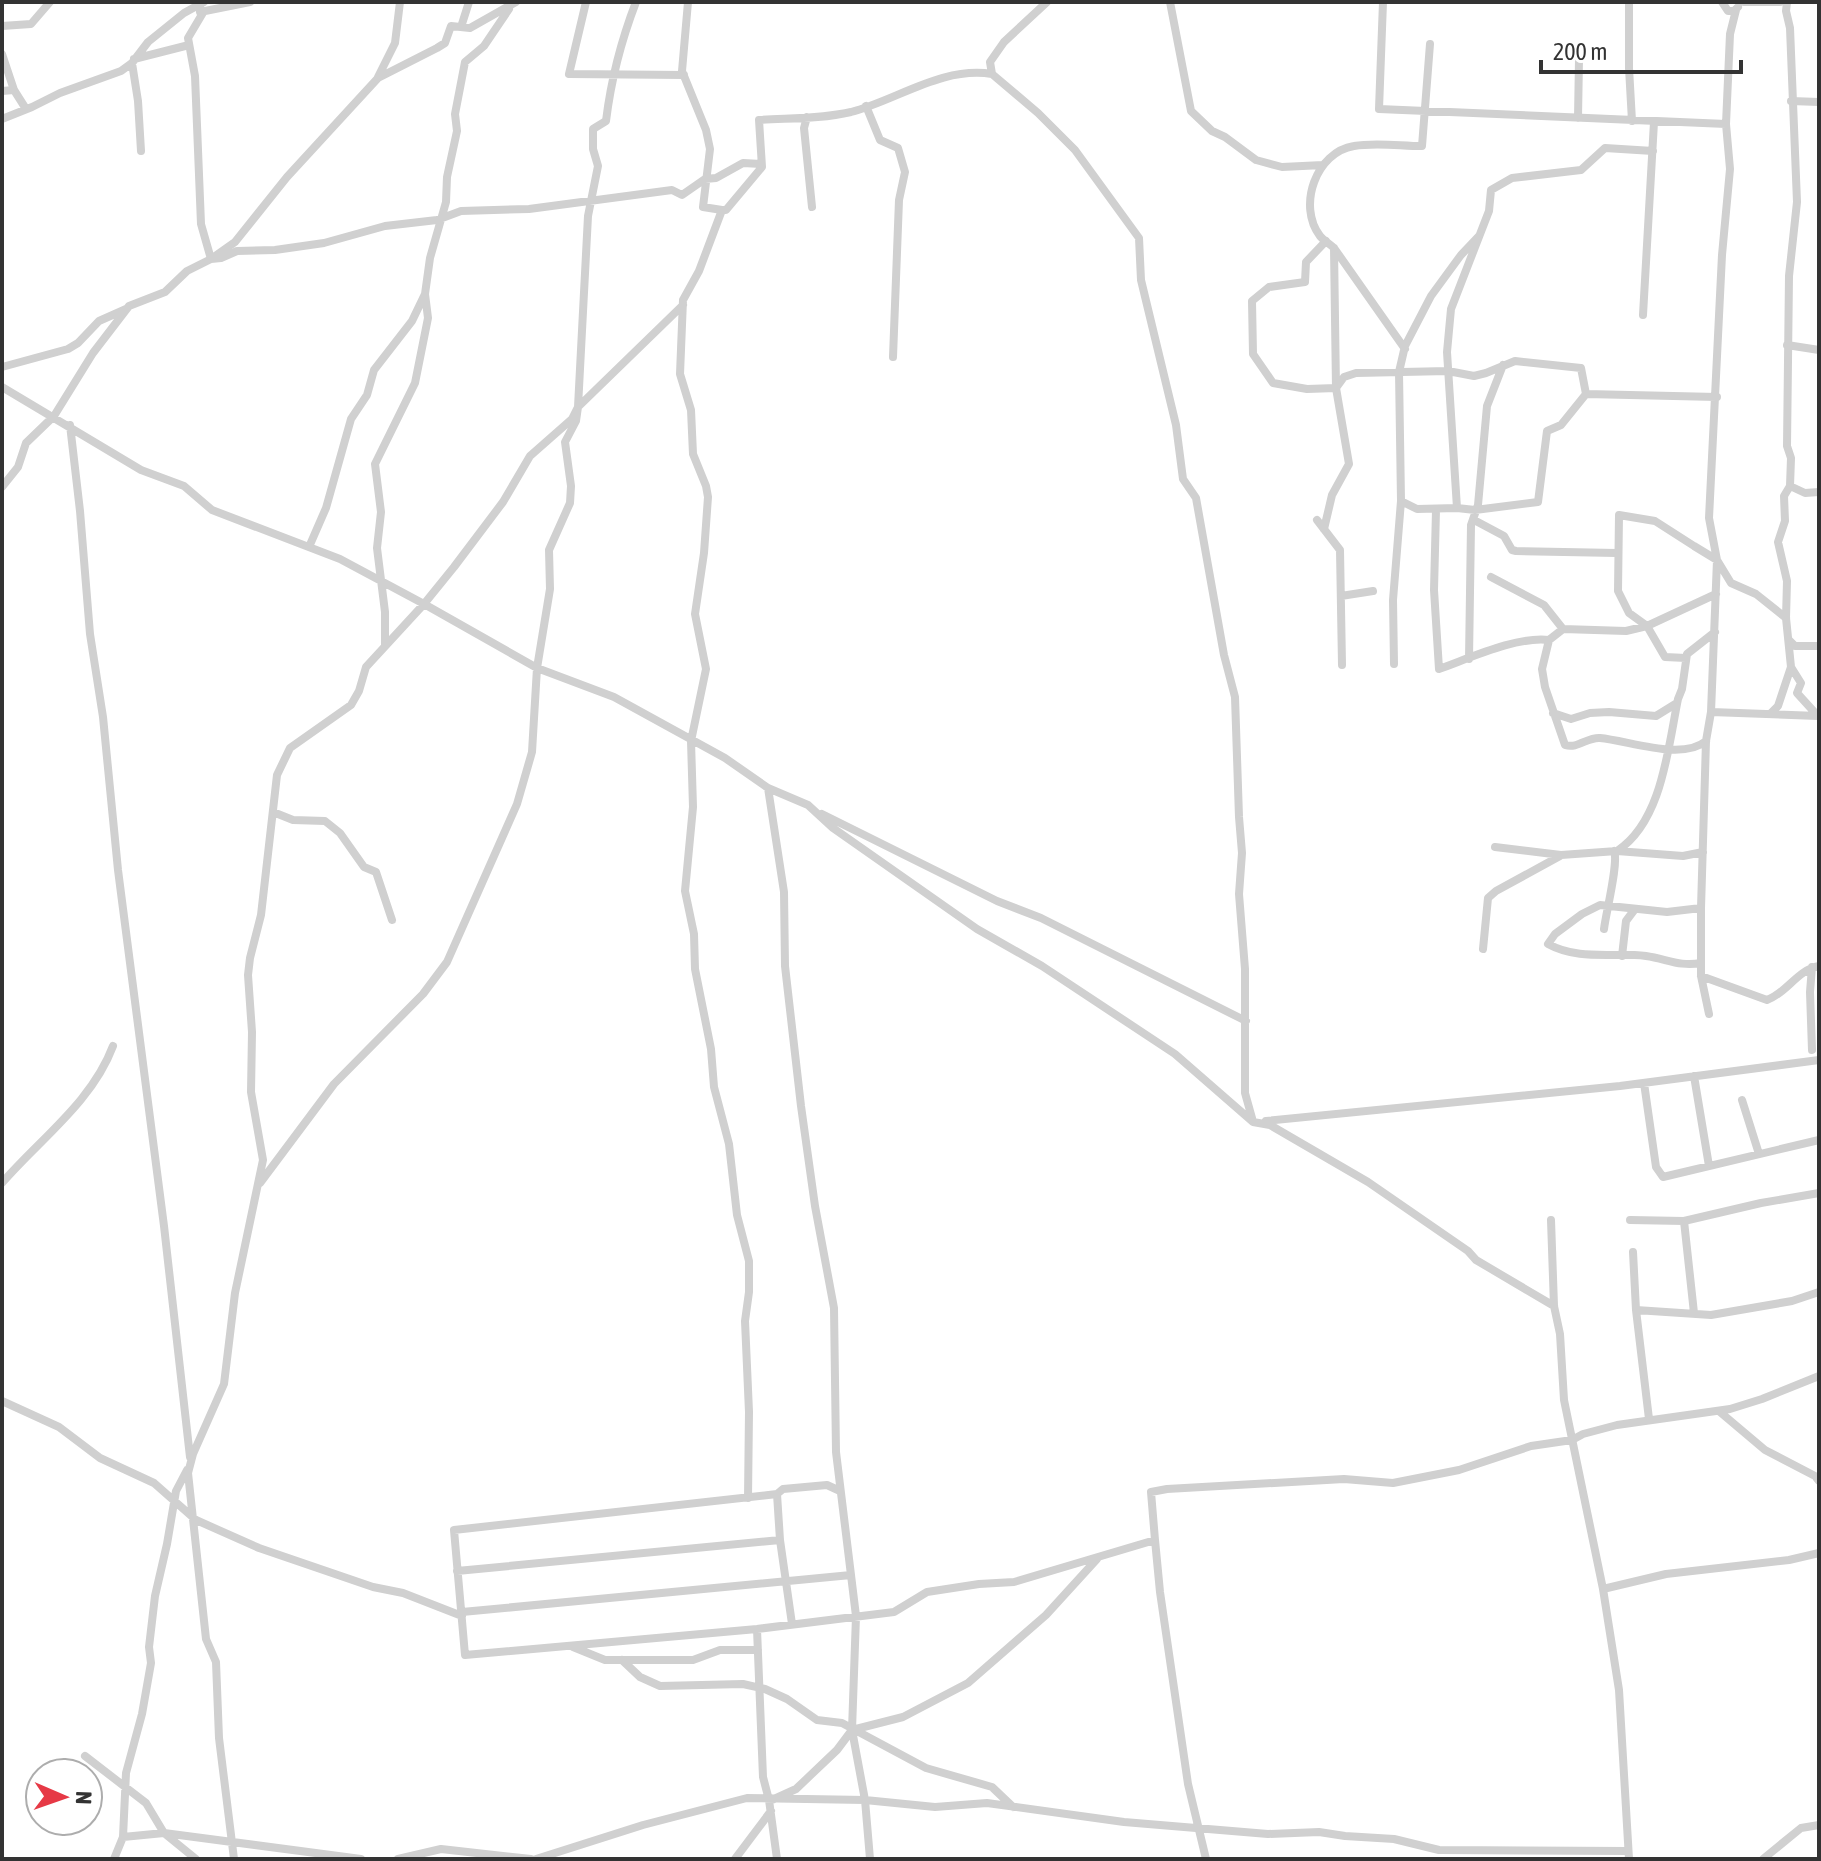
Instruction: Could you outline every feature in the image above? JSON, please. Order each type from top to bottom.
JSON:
[{"type":"street","points":[[2,26],[31,24],[50,2]]},
{"type":"street","points":[[2,119],[60,93],[121,71],[148,42],[180,16],[204,7],[250,2]]},
{"type":"street","points":[[2,367],[68,349],[99,321],[165,292],[187,271],[235,242],[287,177],[378,78],[395,43],[400,2]]},
{"type":"street","points":[[461,27],[469,2]]},
{"type":"street","points":[[586,2],[569,74],[684,75]]},
{"type":"street","points":[[258,1187],[334,1084],[423,994],[447,962],[517,804],[532,752],[537,668],[550,589],[549,550],[570,503],[565,442],[576,421],[578,407],[591,201],[598,166],[593,149],[593,129],[606,121],[613,74],[636,2]]},
{"type":"street","points":[[688,2],[682,57],[684,75],[706,130],[710,149],[703,207],[726,210],[745,189],[761,164],[759,120],[834,116],[937,80],[975,71],[992,74],[1075,150],[1139,238],[1141,280],[1176,425],[1183,479],[1196,498],[1224,655],[1235,697],[1242,853],[1239,894],[1246,1021],[1245,1093],[1253,1122]]},
{"type":"street","points":[[992,74],[990,62],[1004,42],[1047,2]]},
{"type":"street","points":[[1170,2],[1191,111],[1212,131],[1256,160],[1282,167],[1323,165]]},
{"type":"street","points":[[1383,2],[1379,109],[1726,124]]},
{"type":"street","points":[[1629,2],[1632,121]]},
{"type":"street","points":[[1709,1014],[1701,976],[1701,908],[1706,741],[1711,712],[1717,560],[1709,518],[1722,255],[1730,169],[1726,124],[1730,34],[1733,5],[1780,2]]},
{"type":"street","points":[[1771,713],[1778,706],[1791,667],[1786,618],[1787,581],[1778,542],[1785,521],[1784,496],[1790,486],[1787,345],[1789,276],[1797,202],[1787,2]]},
{"type":"street","points":[[378,78],[445,43],[451,26],[470,28],[514,4]]},
{"type":"street","points":[[385,646],[385,612],[377,548],[381,512],[375,464],[415,383],[428,318],[425,294],[430,258],[446,202],[447,177],[457,131],[455,114],[465,62],[484,46],[514,4]]},
{"type":"street","points":[[204,7],[188,38],[196,87],[201,224],[211,259]]},
{"type":"street","points":[[1405,349],[1334,248],[1319,236],[1310,214],[1310,192],[1323,165],[1333,155],[1352,146],[1422,146],[1430,44]]},
{"type":"street","points":[[133,61],[189,45]]},
{"type":"street","points":[[2,54],[14,90],[26,109]]},
{"type":"street","points":[[1578,118],[1579,59]]},
{"type":"street","points":[[133,61],[141,151]]},
{"type":"street","points":[[2,91],[14,90]]},
{"type":"street","points":[[1791,101],[1819,102]]},
{"type":"street","points":[[866,106],[880,140],[898,148],[905,172],[899,200],[893,357]]},
{"type":"street","points":[[807,117],[804,128],[812,207]]},
{"type":"street","points":[[1643,315],[1654,122]]},
{"type":"street","points":[[1457,508],[1447,352],[1451,309],[1489,211],[1491,190],[1512,178],[1581,170],[1605,148],[1653,151]]},
{"type":"street","points":[[211,259],[237,251],[275,250],[324,243],[345,235],[360,235],[385,226],[441,218],[461,211],[529,209],[672,190],[682,195],[705,179],[716,178],[743,163],[761,164]]},
{"type":"street","points":[[722,210],[699,271],[684,295],[683,305],[680,374],[691,410],[693,454],[708,497],[695,614],[706,669],[691,741],[693,807],[686,902],[694,934],[695,969],[711,1049],[714,1087],[729,1144],[737,1215],[747,1246],[750,1273],[745,1321],[749,1412],[748,1498]]},
{"type":"street","points":[[1394,664],[1393,600],[1401,501],[1399,372],[1405,349],[1431,296],[1479,236]]},
{"type":"street","points":[[1326,241],[1306,262],[1305,282],[1269,287],[1252,301],[1253,354],[1273,383],[1307,389],[1336,388],[1349,374],[1448,371],[1474,376],[1515,361],[1581,368],[1586,394],[1561,425],[1547,431],[1538,502],[1477,510],[1436,510],[1417,509],[1401,501]]},
{"type":"street","points":[[1324,529],[1332,495],[1349,464],[1336,388],[1334,248]]},
{"type":"street","points":[[309,547],[326,508],[351,419],[367,395],[374,370],[412,321],[425,294]]},
{"type":"street","points":[[114,1859],[123,1837],[126,1773],[142,1714],[151,1663],[149,1647],[155,1596],[176,1491],[224,1384],[235,1293],[263,1160],[251,1092],[252,1032],[248,975],[261,915],[277,775],[290,748],[351,705],[366,667],[424,604],[503,502],[530,456],[572,419],[578,407],[683,305]]},
{"type":"street","points":[[2,487],[18,467],[26,443],[54,416],[93,353],[127,309]]},
{"type":"street","points":[[1787,345],[1819,350]]},
{"type":"street","points":[[1469,659],[1470,540],[1477,510],[1485,415],[1503,364]]},
{"type":"street","points":[[2,387],[141,470],[184,486],[212,510],[340,559],[537,668],[614,697],[725,758],[768,788],[997,901],[1041,918],[1246,1021]]},
{"type":"street","points":[[1586,394],[1717,397]]},
{"type":"street","points":[[70,425],[90,634],[103,717],[118,870],[191,1463],[188,1473],[191,1513],[206,1639],[216,1662],[219,1738],[234,1859]]},
{"type":"street","points":[[1790,486],[1805,493],[1819,492]]},
{"type":"street","points":[[1436,510],[1434,590],[1439,669],[1537,639],[1549,640]]},
{"type":"street","points":[[1686,658],[1665,657],[1647,626],[1634,618],[1618,591],[1619,515],[1655,521],[1717,560],[1731,583],[1756,594],[1786,618]]},
{"type":"street","points":[[1317,520],[1340,550],[1342,665]]},
{"type":"street","points":[[1474,520],[1504,536],[1516,551],[1617,553]]},
{"type":"street","points":[[1491,577],[1544,605],[1563,629]]},
{"type":"street","points":[[1341,596],[1373,591]]},
{"type":"street","points":[[1706,741],[1691,748],[1667,750],[1595,738],[1568,747],[1561,738],[1552,713],[1542,669],[1549,640],[1563,629],[1626,631],[1647,626],[1716,594]]},
{"type":"street","points":[[1626,631],[1627,609]]},
{"type":"street","points":[[1615,851],[1634,838],[1648,817],[1682,689],[1686,658],[1690,650],[1715,632]]},
{"type":"street","points":[[1788,640],[1795,646],[1819,646]]},
{"type":"street","points":[[1791,667],[1801,683],[1797,693],[1818,716]]},
{"type":"street","points":[[1552,713],[1571,719],[1590,713],[1609,712],[1656,716],[1677,703]]},
{"type":"street","points":[[1711,712],[1818,716]]},
{"type":"street","points":[[768,788],[784,892],[785,966],[801,1106],[834,1308],[836,1452],[856,1616],[852,1730],[865,1800],[870,1859]]},
{"type":"street","points":[[811,808],[833,828],[977,929],[1042,966],[1175,1054],[1253,1122],[1270,1125],[1368,1182],[1468,1251],[1476,1260],[1554,1306]]},
{"type":"street","points":[[273,812],[293,820],[325,821],[340,833],[364,867],[376,872],[392,920]]},
{"type":"street","points":[[1495,847],[1561,855],[1615,851],[1683,856],[1703,852]]},
{"type":"street","points":[[1604,929],[1606,905],[1617,863],[1615,851]]},
{"type":"street","points":[[1483,949],[1488,898],[1561,855]]},
{"type":"street","points":[[1701,908],[1667,912],[1606,905],[1587,910],[1555,934],[1548,944],[1577,954],[1644,956],[1678,965],[1701,963]]},
{"type":"street","points":[[1622,956],[1626,921],[1635,909]]},
{"type":"street","points":[[1701,976],[1767,1000],[1777,997],[1816,966]]},
{"type":"street","points":[[1812,1050],[1810,992],[1816,966]]},
{"type":"street","points":[[2,1183],[84,1098],[105,1066],[113,1046]]},
{"type":"street","points":[[1253,1122],[1644,1083],[1819,1060]]},
{"type":"street","points":[[1694,1076],[1709,1166]]},
{"type":"street","points":[[1644,1083],[1656,1167],[1663,1177],[1819,1140]]},
{"type":"street","points":[[1742,1100],[1759,1154]]},
{"type":"street","points":[[1630,1220],[1684,1221],[1819,1193]]},
{"type":"street","points":[[398,1859],[441,1849],[533,1859],[643,1825],[747,1798],[865,1800],[935,1807],[987,1803],[1124,1822],[1268,1834],[1319,1832],[1394,1839],[1439,1850],[1628,1855],[1619,1690],[1603,1589],[1564,1400],[1560,1334],[1554,1306],[1551,1220]]},
{"type":"street","points":[[1684,1221],[1694,1313]]},
{"type":"street","points":[[1633,1252],[1636,1310],[1649,1419]]},
{"type":"street","points":[[1636,1310],[1711,1315],[1792,1301],[1819,1292]]},
{"type":"street","points":[[1206,1859],[1188,1784],[1160,1592],[1151,1492],[1344,1479],[1393,1483],[1459,1470],[1531,1446],[1572,1440],[1598,1429],[1649,1419],[1720,1412],[1819,1376]]},
{"type":"street","points":[[2,1401],[59,1427],[100,1458],[154,1483],[196,1520],[259,1548],[462,1614],[851,1575]]},
{"type":"street","points":[[1720,1412],[1765,1450],[1819,1481]]},
{"type":"street","points":[[840,1491],[827,1485],[783,1489],[777,1494],[748,1498],[454,1530],[465,1655],[757,1629],[894,1612],[927,1592],[1014,1582],[1155,1540]]},
{"type":"street","points":[[777,1494],[792,1624]]},
{"type":"street","points":[[457,1571],[780,1540]]},
{"type":"street","points":[[1603,1589],[1666,1574],[1789,1560],[1819,1553]]},
{"type":"street","points":[[769,1800],[796,1789],[837,1750],[852,1730],[903,1717],[968,1683],[1046,1615],[1097,1559]]},
{"type":"street","points":[[757,1629],[763,1777],[777,1859]]},
{"type":"street","points":[[568,1646],[605,1660],[693,1660],[720,1650],[758,1650]]},
{"type":"street","points":[[622,1660],[640,1677],[660,1686],[743,1684],[760,1688],[787,1699],[817,1720],[842,1723],[926,1768],[992,1787],[1014,1807]]},
{"type":"street","points":[[85,1756],[146,1803],[164,1833],[196,1859]]},
{"type":"street","points":[[735,1859],[771,1811]]},
{"type":"street","points":[[1763,1859],[1801,1828],[1819,1825]]},
{"type":"street","points":[[123,1837],[164,1833],[361,1859]]}]
